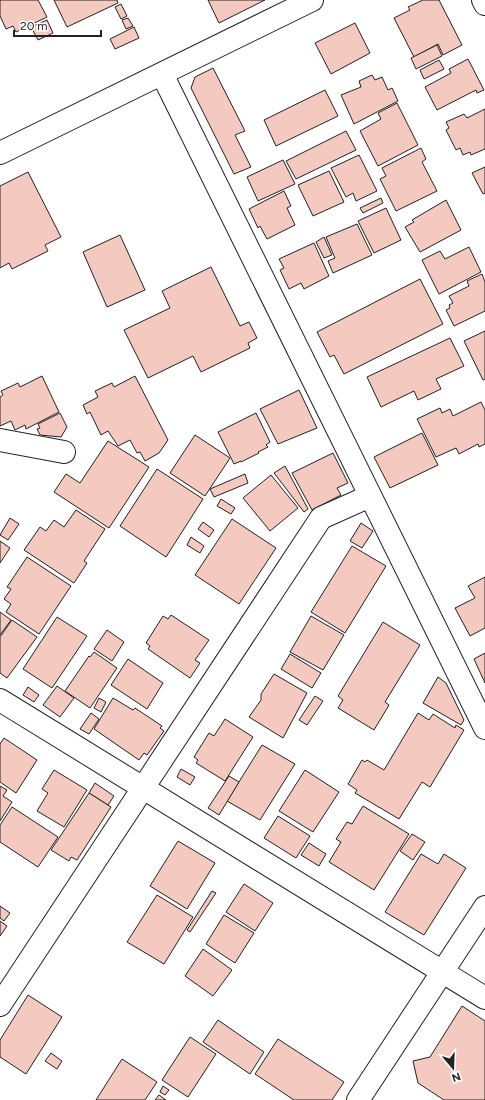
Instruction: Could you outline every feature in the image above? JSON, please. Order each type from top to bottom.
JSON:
[{"type":"street","points":[[0,153],[312,0]]},
{"type":"street","points":[[483,0],[485,4]]},
{"type":"street","points":[[162,74],[485,728]]},
{"type":"street","points":[[0,440],[64,452]]},
{"type":"street","points":[[0,1005],[321,518],[370,496]]},
{"type":"street","points":[[0,700],[485,998]]},
{"type":"street","points":[[358,1100],[485,907]]},
{"type":"building","points":[[0,0],[38,0],[47,17],[16,32],[13,26],[6,29],[0,16]]},
{"type":"building","points":[[54,0],[117,0],[118,3],[67,27]]},
{"type":"building","points":[[208,0],[265,0],[219,23]]},
{"type":"building","points":[[423,0],[439,0],[462,45],[443,55],[438,44],[414,57],[394,18],[410,10],[408,7]]},
{"type":"building","points":[[121,4],[127,16],[121,19],[115,7]]},
{"type":"building","points":[[128,18],[133,26],[126,29],[122,20]]},
{"type":"building","points":[[47,20],[53,33],[38,40],[31,27]]},
{"type":"building","points":[[355,23],[370,53],[331,74],[315,43]]},
{"type":"building","points":[[134,27],[139,38],[115,49],[110,39]]},
{"type":"building","points":[[437,45],[442,56],[416,69],[411,58]]},
{"type":"building","points":[[468,59],[484,90],[477,93],[476,90],[437,110],[425,87],[451,73],[449,69]]},
{"type":"building","points":[[439,60],[444,69],[424,79],[420,70]]},
{"type":"building","points":[[213,68],[245,131],[235,135],[251,167],[234,174],[191,88],[195,77]]},
{"type":"building","points":[[372,75],[375,80],[382,77],[388,90],[392,88],[398,101],[354,124],[341,95],[361,87],[359,81]]},
{"type":"building","points":[[325,90],[338,116],[276,146],[264,120]]},
{"type":"building","points":[[397,103],[418,145],[378,166],[360,131],[381,119],[378,113]]},
{"type":"building","points":[[485,109],[485,149],[471,155],[470,152],[463,155],[460,148],[456,150],[446,130],[449,128],[446,122],[464,114],[467,118]]},
{"type":"building","points":[[346,131],[356,150],[296,179],[286,161]]},
{"type":"building","points":[[421,148],[426,159],[422,162],[437,191],[396,211],[380,179],[386,176],[382,168]]},
{"type":"building","points":[[359,155],[377,191],[356,201],[353,193],[346,197],[331,168]]},
{"type":"building","points":[[283,160],[295,184],[258,201],[247,177]]},
{"type":"building","points":[[485,167],[485,193],[483,194],[472,173]]},
{"type":"building","points":[[329,171],[344,202],[313,216],[298,185]]},
{"type":"building","points":[[28,172],[61,237],[45,245],[48,251],[12,269],[9,263],[0,268],[0,186]]},
{"type":"building","points":[[284,191],[291,206],[287,208],[295,225],[267,239],[260,226],[258,228],[249,209]]},
{"type":"building","points":[[381,198],[383,203],[363,213],[360,208]]},
{"type":"building","points":[[446,200],[461,230],[420,252],[405,227],[414,222],[412,220]]},
{"type":"building","points":[[386,208],[401,240],[374,253],[358,221]]},
{"type":"building","points":[[357,224],[372,255],[333,273],[328,261],[335,258],[326,237]]},
{"type":"building","points":[[120,235],[145,290],[107,307],[83,252]]},
{"type":"building","points":[[324,237],[332,255],[324,258],[316,242]]},
{"type":"building","points":[[314,243],[329,276],[304,289],[301,283],[289,289],[280,270],[284,268],[279,259]]},
{"type":"building","points":[[469,247],[481,272],[439,294],[422,260],[440,251],[445,259]]},
{"type":"building","points":[[211,267],[240,326],[249,322],[257,338],[248,343],[250,348],[201,372],[193,356],[148,378],[124,330],[170,308],[162,291]]},
{"type":"building","points":[[482,274],[485,282],[485,311],[454,326],[446,310],[450,308],[449,305],[453,303],[449,296],[469,286],[467,281]]},
{"type":"building","points":[[420,279],[443,324],[344,374],[334,355],[330,357],[317,332]]},
{"type":"building","points":[[485,331],[485,379],[483,380],[464,341]]},
{"type":"building","points":[[450,338],[464,366],[436,379],[441,389],[418,400],[414,391],[381,407],[367,377]]},
{"type":"building","points":[[42,376],[59,412],[26,429],[25,425],[15,430],[11,421],[0,426],[0,397],[3,395],[1,391],[18,383],[20,387]]},
{"type":"building","points":[[135,376],[168,440],[159,453],[145,461],[140,452],[137,453],[130,440],[118,446],[108,431],[101,435],[90,412],[87,414],[83,405],[98,397],[95,391],[112,383],[114,387]]},
{"type":"building","points":[[299,390],[317,428],[278,444],[260,409]]},
{"type":"building","points":[[481,402],[485,410],[485,444],[479,447],[478,444],[459,454],[456,448],[436,457],[417,419],[440,408],[442,413],[450,409],[453,416]]},
{"type":"building","points":[[60,413],[67,427],[61,437],[40,435],[37,429],[40,428],[38,424]]},
{"type":"building","points":[[256,413],[270,442],[266,445],[268,447],[241,462],[234,464],[218,432]]},
{"type":"building","points":[[422,433],[438,465],[390,488],[374,457]]},
{"type":"building","points":[[195,435],[230,458],[205,496],[170,473]]},
{"type":"building","points":[[108,441],[149,467],[109,528],[54,492],[66,474],[80,483]]},
{"type":"building","points":[[333,453],[348,483],[337,488],[341,495],[312,510],[292,473]]},
{"type":"building","points":[[285,466],[308,509],[304,512],[274,473]]},
{"type":"building","points":[[157,469],[203,499],[166,557],[120,526]]},
{"type":"building","points":[[245,474],[248,483],[214,497],[210,489]]},
{"type":"building","points":[[271,475],[298,508],[270,531],[243,498]]},
{"type":"building","points":[[221,499],[235,508],[231,514],[217,506]]},
{"type":"building","points":[[76,510],[105,529],[84,561],[87,563],[74,583],[24,550],[40,527],[46,531],[54,520],[64,527]]},
{"type":"building","points":[[10,518],[19,524],[8,540],[0,535]]},
{"type":"building","points":[[232,519],[276,548],[239,604],[195,575]]},
{"type":"building","points":[[203,522],[214,530],[209,537],[198,529]]},
{"type":"building","points":[[361,523],[373,531],[362,548],[350,541]]},
{"type":"building","points":[[191,537],[204,546],[200,553],[187,545]]},
{"type":"building","points":[[0,541],[10,548],[0,563]]},
{"type":"building","points":[[352,546],[386,566],[345,633],[311,612]]},
{"type":"building","points":[[27,557],[71,586],[39,634],[6,612],[11,604],[4,599],[11,589],[7,587]]},
{"type":"building","points":[[485,577],[485,628],[470,636],[455,608],[475,598],[468,586]]},
{"type":"building","points":[[0,612],[11,620],[0,635]]},
{"type":"building","points":[[171,615],[209,640],[195,660],[200,663],[190,678],[148,649],[150,646],[146,643],[163,616],[168,619]]},
{"type":"building","points":[[311,616],[344,635],[323,670],[290,652]]},
{"type":"building","points":[[57,617],[87,636],[52,688],[23,669]]},
{"type":"building","points":[[12,620],[37,637],[7,678],[0,673],[0,637]]},
{"type":"building","points":[[383,622],[420,645],[385,702],[389,705],[374,730],[338,708],[343,700],[338,696]]},
{"type":"building","points":[[107,630],[124,642],[112,661],[94,649]]},
{"type":"building","points":[[94,652],[117,668],[90,708],[65,691],[89,656],[90,657]]},
{"type":"building","points":[[485,653],[485,683],[474,659]]},
{"type":"building","points":[[290,654],[321,673],[312,688],[281,669]]},
{"type":"building","points":[[128,659],[163,683],[147,709],[111,685]]},
{"type":"building","points":[[274,674],[307,693],[283,738],[249,717],[261,700],[261,694]]},
{"type":"building","points":[[438,677],[446,683],[464,720],[461,725],[423,703]]},
{"type":"building","points":[[57,686],[74,698],[60,717],[43,705]]},
{"type":"building","points":[[28,687],[39,695],[34,702],[23,695]]},
{"type":"building","points":[[315,696],[323,701],[307,725],[299,720]]},
{"type":"building","points":[[99,698],[106,702],[101,712],[94,708]]},
{"type":"building","points":[[113,698],[133,710],[135,708],[162,726],[160,728],[164,731],[147,755],[144,753],[139,760],[94,729]]},
{"type":"building","points":[[91,713],[99,719],[89,734],[80,729]]},
{"type":"building","points":[[418,713],[429,720],[433,714],[455,728],[456,725],[464,730],[430,787],[422,782],[399,819],[355,793],[357,790],[348,784],[362,760],[365,762],[367,760],[384,770]]},
{"type":"building","points":[[225,719],[253,737],[225,781],[196,763],[198,760],[194,757],[209,733],[214,736]]},
{"type":"building","points":[[4,738],[37,760],[16,793],[0,782],[0,744]]},
{"type":"building","points":[[262,745],[295,764],[260,820],[227,801]]},
{"type":"building","points":[[181,769],[195,777],[190,785],[177,777]]},
{"type":"building","points":[[54,770],[87,790],[64,827],[37,811],[48,793],[42,789]]},
{"type":"building","points":[[305,770],[339,792],[313,832],[279,811]]},
{"type":"building","points":[[229,776],[239,782],[219,815],[208,808]]},
{"type":"building","points":[[95,783],[114,796],[108,805],[89,793]]},
{"type":"building","points":[[0,786],[7,790],[3,796],[12,802],[0,821]]},
{"type":"building","points":[[89,793],[111,807],[77,860],[71,857],[69,861],[51,850]]},
{"type":"building","points":[[363,806],[409,834],[374,890],[329,862],[341,842],[336,839],[347,822],[352,824]]},
{"type":"building","points":[[12,807],[58,837],[38,867],[0,842],[0,825]]},
{"type":"building","points":[[278,816],[310,836],[296,858],[264,838]]},
{"type":"building","points":[[412,834],[425,842],[413,860],[400,851]]},
{"type":"building","points":[[178,841],[215,863],[187,909],[150,886]]},
{"type":"building","points":[[309,843],[326,854],[319,866],[301,855]]},
{"type":"building","points":[[421,854],[438,864],[444,854],[466,868],[424,935],[385,912]]},
{"type":"building","points":[[244,884],[273,903],[255,931],[226,912]]},
{"type":"building","points":[[212,891],[216,893],[190,932],[187,930]]},
{"type":"building","points":[[157,895],[193,917],[164,964],[127,942]]},
{"type":"building","points":[[0,906],[10,913],[4,921],[0,918]]},
{"type":"building","points":[[224,915],[254,933],[235,963],[206,944]]},
{"type":"building","points":[[0,921],[7,926],[0,936]]},
{"type":"building","points":[[203,949],[232,970],[213,996],[185,976]]},
{"type":"building","points":[[28,995],[62,1017],[26,1074],[0,1057],[0,1040]]},
{"type":"building","points":[[462,1006],[485,1021],[485,1100],[444,1100],[418,1083],[413,1061],[430,1057]]},
{"type":"building","points":[[218,1020],[264,1052],[250,1074],[203,1042]]},
{"type":"building","points":[[190,1037],[216,1054],[188,1097],[162,1080]]},
{"type":"building","points":[[278,1039],[344,1082],[332,1100],[294,1100],[255,1074]]},
{"type":"building","points":[[51,1053],[62,1061],[57,1069],[45,1061]]},
{"type":"building","points":[[122,1059],[157,1082],[145,1100],[96,1100]]},
{"type":"building","points":[[163,1086],[169,1090],[165,1095],[160,1092]]},
{"type":"building","points":[[159,1095],[166,1100],[155,1100]]}]
